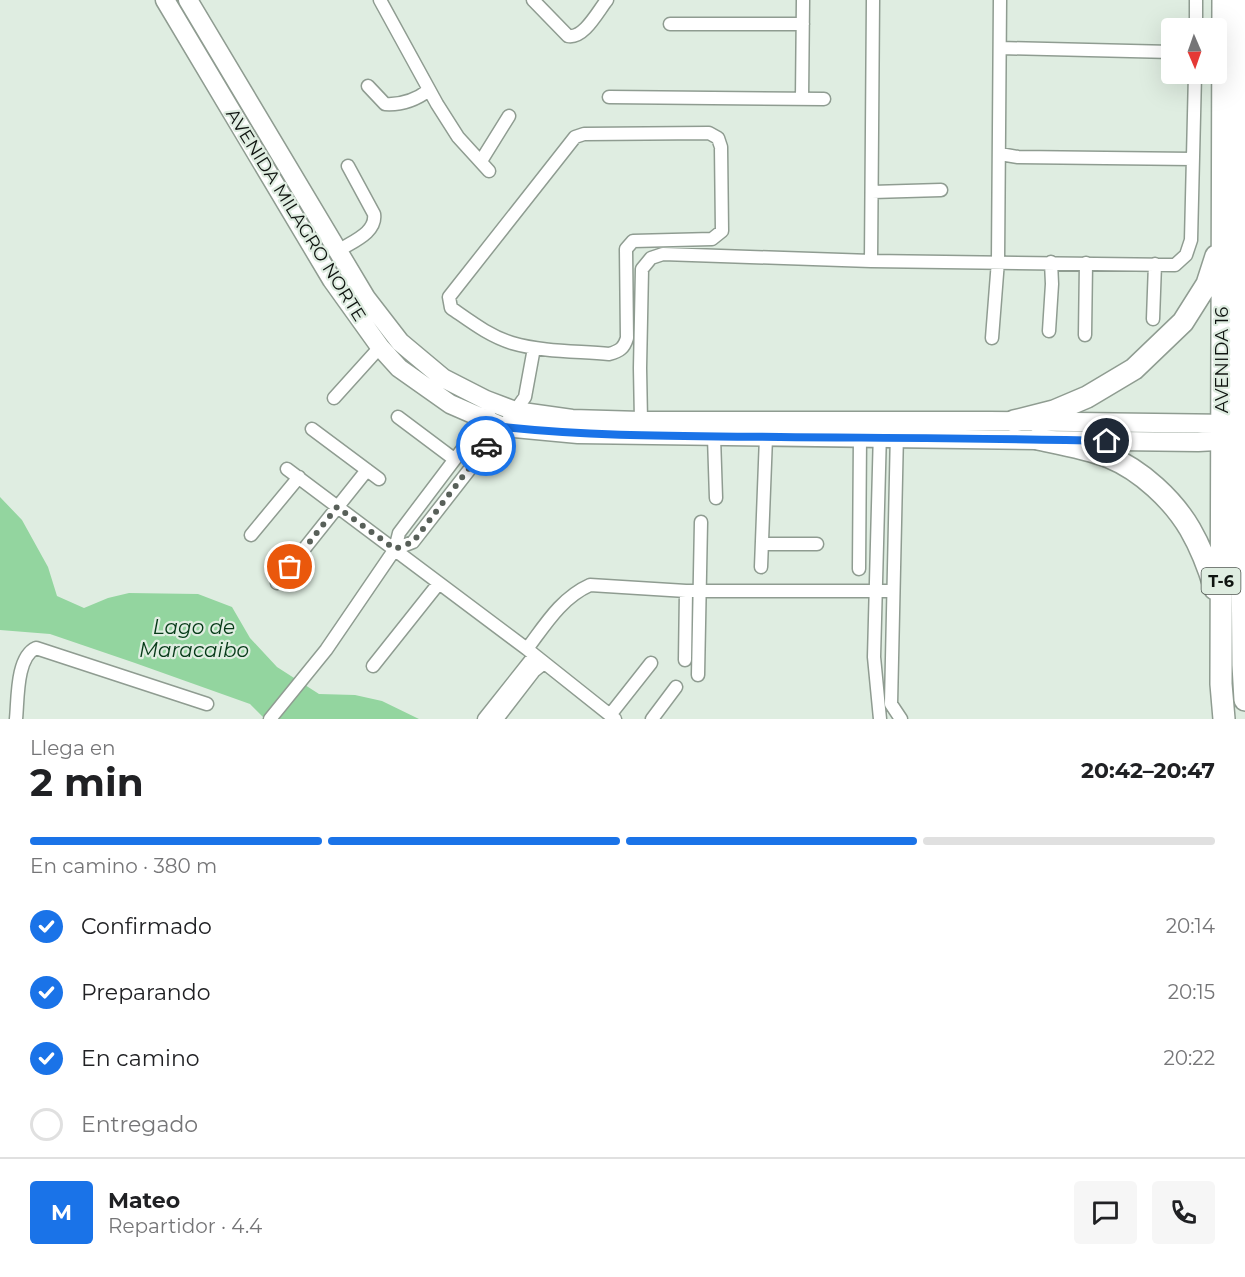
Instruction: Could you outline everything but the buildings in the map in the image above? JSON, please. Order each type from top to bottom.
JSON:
[{"type":"highway","name":"AVENIDA 16","points":[[1223,0],[1222,235],[1236,401]]},
{"type":"highway","name":"AVENIDA 16","points":[[1224,719],[1221,684],[1221,605],[1236,401],[1244,0]]},
{"type":"highway","points":[[1014,421],[1054,411],[1088,397],[1134,369],[1183,322],[1207,284],[1222,235]]},
{"type":"highway","name":"AVENIDA 16","points":[[1234,433],[1245,700]]},
{"type":"highway","points":[[1038,439],[1081,447],[1111,458],[1140,476],[1168,500],[1190,529],[1208,567],[1221,605]]},
{"type":"main road","name":"AVENIDA MILAGRO NORTE","points":[[165,0],[332,280],[380,347],[399,368],[422,386],[450,404],[503,427],[578,434],[860,437],[889,429],[1014,421],[1234,433]]},
{"type":"main road","name":"AVENIDA MILAGRO NORTE","points":[[188,0],[366,298],[400,342],[443,378],[498,405],[515,411],[572,419],[889,429],[1038,439],[1234,433]]},
{"type":"main road","points":[[191,45],[210,36]]},
{"type":"street","points":[[380,0],[429,90],[458,136],[485,166],[510,116]]},
{"type":"street","points":[[533,0],[568,36],[572,37],[577,36],[584,29],[607,0]]},
{"type":"street","points":[[802,99],[803,0]]},
{"type":"street","points":[[871,261],[873,0]]},
{"type":"street","points":[[992,339],[998,261],[1000,0]]},
{"type":"street","points":[[1196,0],[1196,18]]},
{"type":"street","points":[[670,24],[803,24]]},
{"type":"street","points":[[1000,48],[1161,52]]},
{"type":"street","points":[[641,421],[642,268],[651,258],[663,254],[871,261],[1175,265],[1186,255],[1191,240],[1195,84]]},
{"type":"street","points":[[368,86],[385,104],[397,105],[419,97],[429,90]]},
{"type":"street","points":[[609,97],[824,99]]},
{"type":"street","points":[[709,133],[718,138],[721,147],[722,231],[712,239],[633,241],[628,245],[626,249],[627,338],[624,346],[619,351],[609,354],[534,348],[510,343],[491,334],[451,308],[449,297],[575,137],[584,134],[709,133]]},
{"type":"street","points":[[1000,154],[1018,157],[1193,159]]},
{"type":"street","points":[[338,251],[372,229],[375,222],[374,214],[348,166]]},
{"type":"street","points":[[872,192],[940,190]]},
{"type":"street","points":[[1049,331],[1051,262]]},
{"type":"street","points":[[1085,335],[1086,263]]},
{"type":"street","points":[[1153,319],[1155,264]]},
{"type":"street","points":[[334,398],[380,347]]},
{"type":"street","points":[[395,549],[413,542],[525,397],[534,348]]},
{"type":"street","points":[[270,719],[327,650],[395,549],[399,533],[498,405]]},
{"type":"street","points":[[398,417],[454,459]]},
{"type":"street","points":[[312,429],[379,479]]},
{"type":"street","points":[[880,719],[874,657],[879,476],[889,429]]},
{"type":"street","points":[[889,429],[893,591],[891,704],[901,719]]},
{"type":"street","points":[[714,437],[716,498]]},
{"type":"street","points":[[761,567],[766,437]]},
{"type":"street","points":[[859,569],[860,437]]},
{"type":"street","points":[[287,469],[395,549],[612,717],[651,663]]},
{"type":"street","points":[[277,584],[367,470]]},
{"type":"street","points":[[861,477],[879,476]]},
{"type":"street","points":[[251,535],[299,477]]},
{"type":"street","points":[[698,675],[701,522]]},
{"type":"street","points":[[762,544],[817,544]]},
{"type":"street","points":[[373,666],[439,583]]},
{"type":"street","points":[[484,719],[535,656],[564,601],[577,590],[590,585],[686,591],[893,591]]},
{"type":"street","points":[[685,660],[686,591]]},
{"type":"street","points":[[16,719],[22,666],[30,651],[36,648],[207,704]]},
{"type":"street","points":[[497,719],[534,671],[535,656]]},
{"type":"street","points":[[652,719],[676,687]]},
{"type":"water","name":"Lago de Maracaibo","points":[[0,497],[22,520],[48,567],[57,596],[84,608],[108,598],[129,593],[198,594],[232,607],[250,638],[277,667],[319,694],[355,695],[382,701],[419,719],[265,719],[250,704],[50,634],[0,630]]},
{"type":"way so far","points":[[290,567],[337,507],[395,549],[413,542],[486,446]]},
{"type":"route","points":[[486,446],[503,427],[578,434],[636,436],[1107,441]]}]
